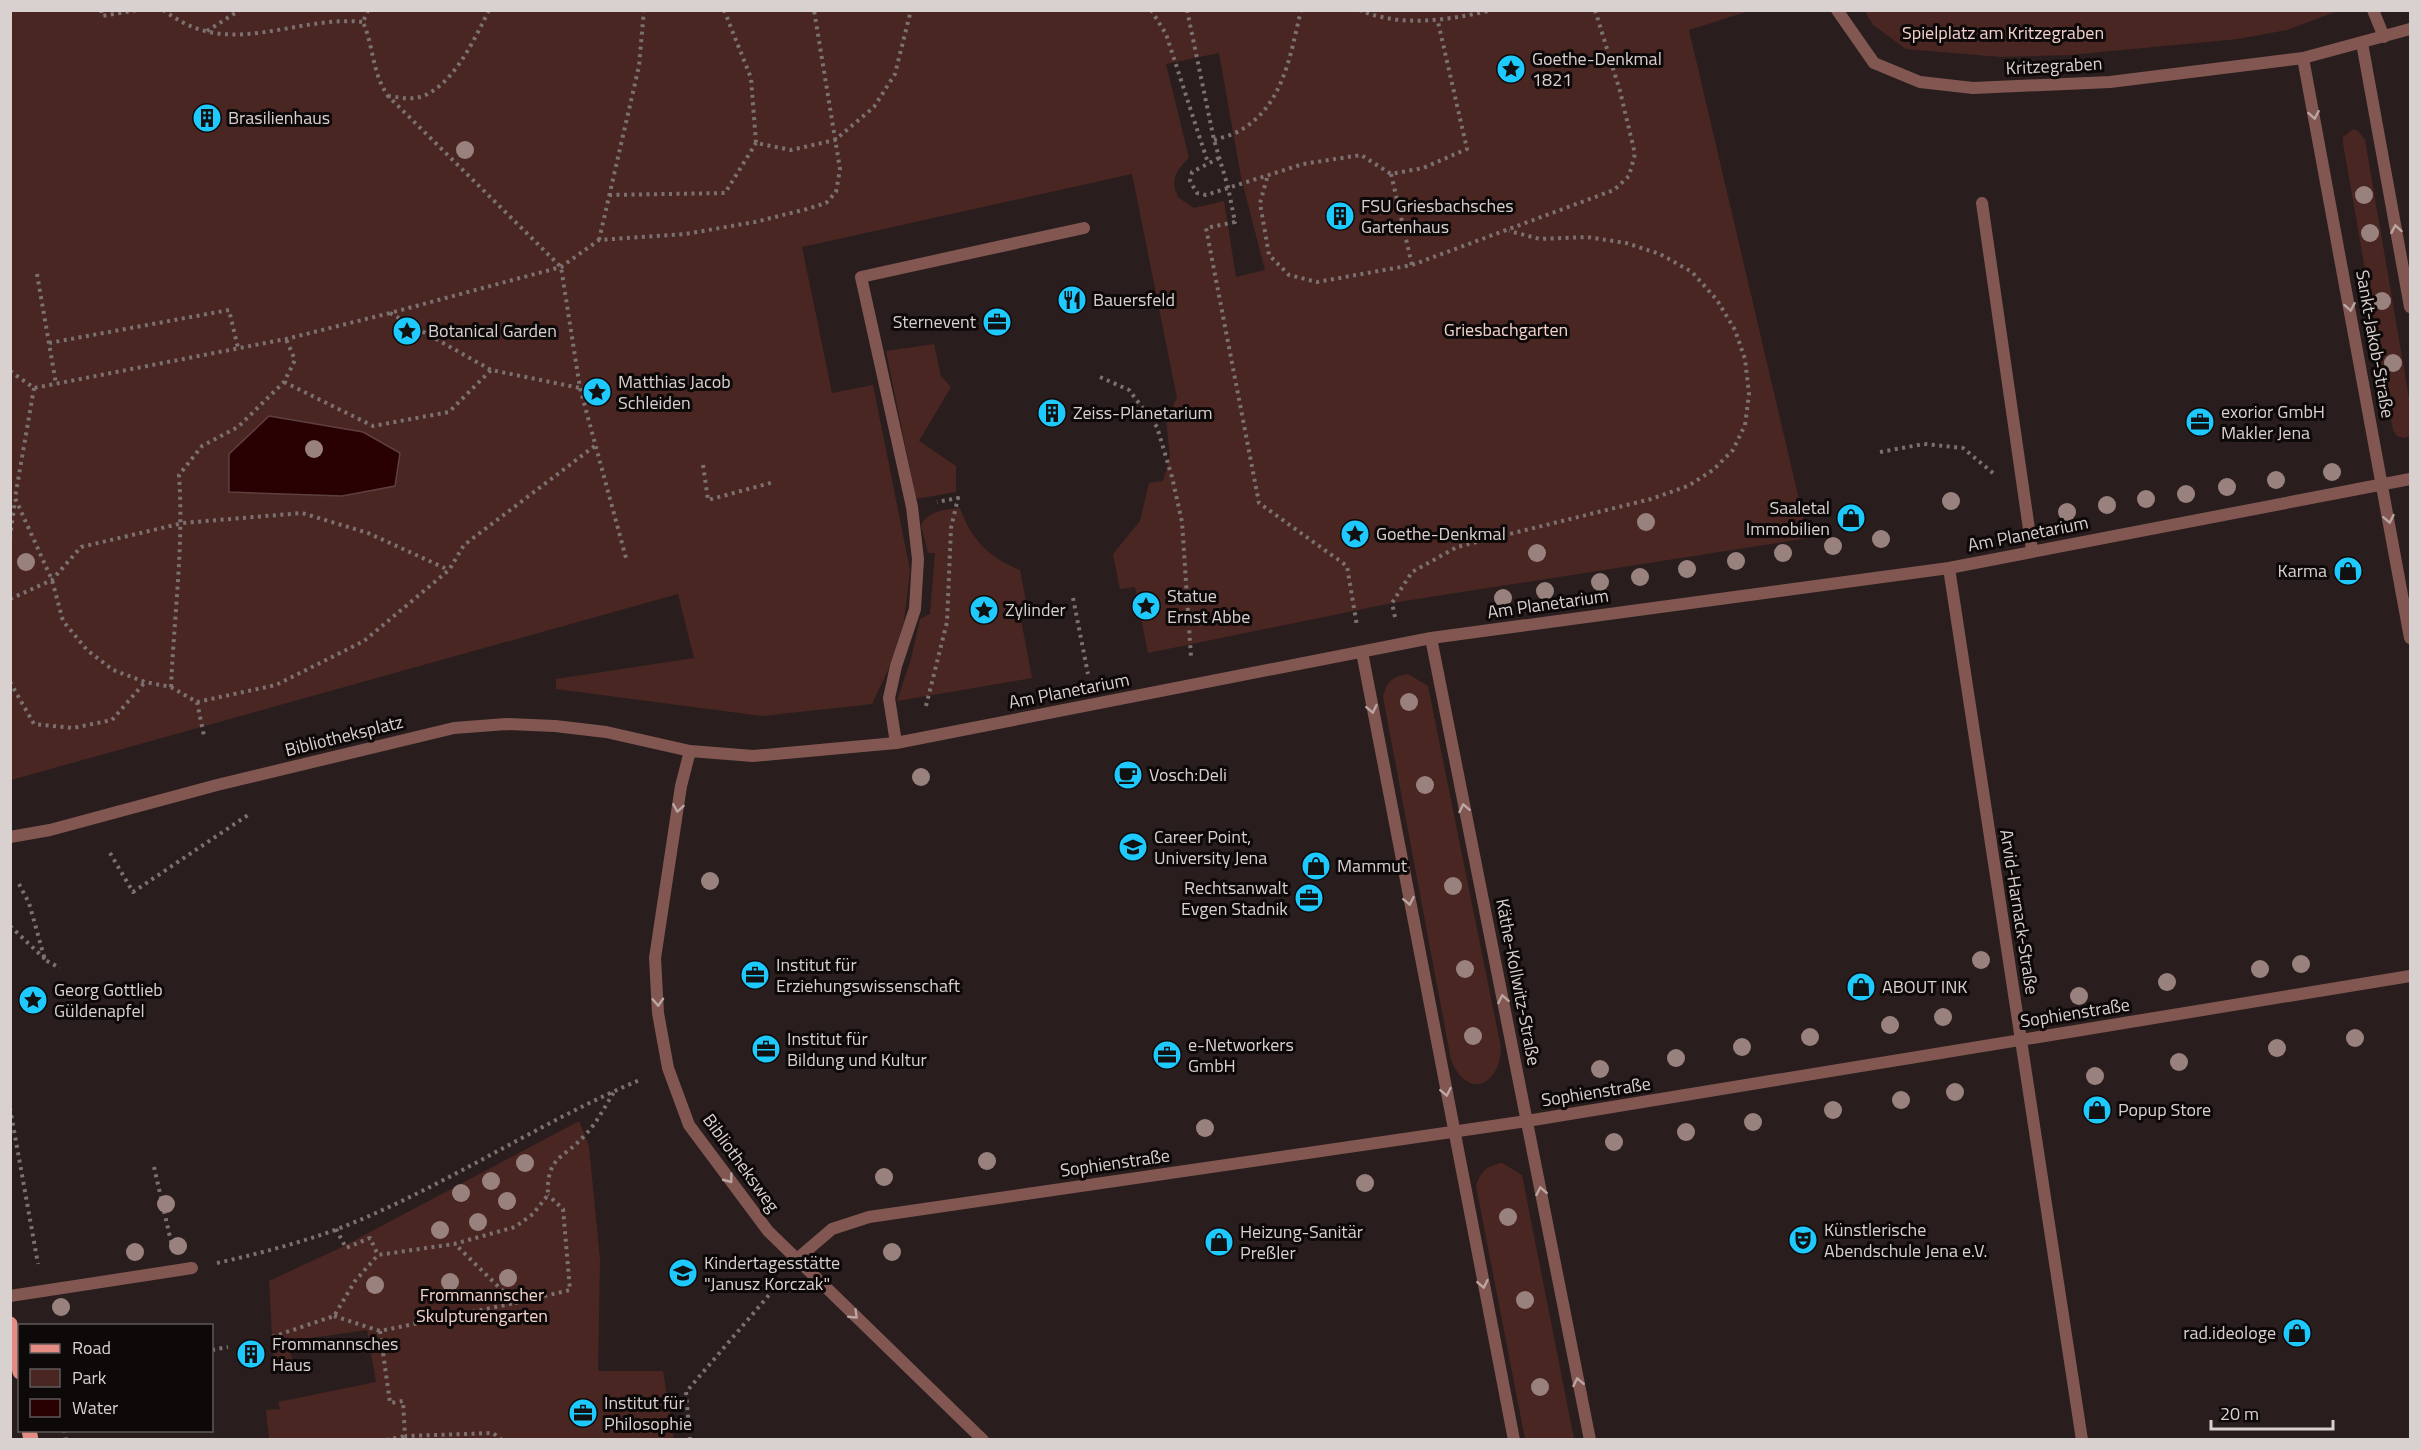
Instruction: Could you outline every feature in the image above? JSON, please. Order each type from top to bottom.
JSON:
[{"type":"main road","points":[[10,1324],[18,1362]]},
{"type":"street","name":"Kritzegraben","points":[[1837,10],[1874,63],[1920,82],[1973,88],[2110,82],[2303,58],[2410,29]]},
{"type":"street","points":[[2373,10],[2384,37]]},
{"type":"street","points":[[2362,43],[2410,307]]},
{"type":"street","name":"Sankt-Jakob-Straße","points":[[2303,58],[2410,638]]},
{"type":"street","points":[[1982,203],[2032,550]]},
{"type":"street","points":[[896,742],[889,698],[896,666],[915,609],[918,559],[912,507],[861,277],[1084,228]]},
{"type":"street","name":"Am Planetarium","points":[[690,751],[753,756],[896,742],[1431,638],[1949,568],[2032,550],[2410,479]]},
{"type":"street","name":"Arvid-Harnack-Straße","points":[[1949,568],[2082,1440]]},
{"type":"street","name":"Käthe-Kollwitz-Straße","points":[[1431,638],[1590,1440]]},
{"type":"street","points":[[1362,652],[1514,1440]]},
{"type":"street","name":"Bibliotheksplatz","points":[[10,837],[50,830],[217,785],[454,728],[506,723],[555,726],[606,732],[690,751]]},
{"type":"street","name":"Bibliotheksweg","points":[[690,751],[681,786],[656,958],[658,1013],[668,1068],[689,1125],[768,1231],[983,1440]]},
{"type":"street","name":"Sophienstraße","points":[[796,1259],[832,1229],[869,1217],[1527,1121],[2410,976]]},
{"type":"street","points":[[10,1296],[192,1269]]},
{"type":"path","points":[[101,10],[102,16],[138,10]]},
{"type":"path","points":[[163,10],[184,24],[207,32],[248,33],[346,20],[363,22]]},
{"type":"path","points":[[207,32],[240,10]]},
{"type":"path","points":[[368,10],[363,22],[372,43],[377,80],[388,96],[561,267],[580,388],[626,558]]},
{"type":"path","points":[[388,96],[420,97],[443,83],[472,45],[489,10]]},
{"type":"path","points":[[599,240],[639,66],[644,10]]},
{"type":"path","points":[[609,195],[725,193],[756,143],[751,78],[723,10]]},
{"type":"path","points":[[10,371],[34,388],[286,339],[561,267],[599,240],[685,234],[754,222],[826,203],[836,192],[840,169],[814,10]]},
{"type":"path","points":[[756,143],[791,150],[835,140],[874,107],[895,74],[912,10]]},
{"type":"path","points":[[1151,10],[1166,34],[1208,163]]},
{"type":"path","points":[[1187,10],[1214,140],[1228,187],[1235,222],[1206,228],[1259,503],[1347,566],[1362,652]]},
{"type":"path","points":[[1214,140],[1244,128],[1267,108],[1284,76],[1301,10]]},
{"type":"path","points":[[1359,10],[1377,18],[1438,22],[1493,10]]},
{"type":"path","points":[[1267,178],[1260,204],[1269,255],[1289,275],[1317,282],[1412,266],[1614,190],[1629,176],[1635,154],[1620,91],[1595,10]]},
{"type":"path","points":[[1219,158],[1192,172],[1190,181],[1193,190],[1206,195],[1228,187],[1267,178],[1303,164],[1361,155],[1391,174],[1423,168],[1467,149],[1438,22]]},
{"type":"path","points":[[1391,174],[1412,266]]},
{"type":"path","points":[[1400,644],[1392,603],[1412,572],[1457,546],[1651,499],[1688,486],[1713,470],[1733,450],[1745,425],[1749,394],[1745,359],[1735,330],[1717,300],[1692,272],[1660,254],[1626,243],[1587,237],[1540,239],[1509,231]]},
{"type":"path","points":[[37,274],[56,384]]},
{"type":"path","points":[[49,343],[229,310],[238,348]]},
{"type":"path","points":[[390,313],[491,369],[580,388]]},
{"type":"path","points":[[171,687],[175,599],[183,523],[179,474],[202,446],[238,427],[284,382],[295,360],[286,339]]},
{"type":"path","points":[[284,382],[373,426],[448,412],[491,369]]},
{"type":"path","points":[[1100,377],[1129,390],[1157,427],[1182,522],[1193,685]]},
{"type":"path","points":[[10,538],[34,388]]},
{"type":"path","points":[[1880,452],[1924,444],[1963,448],[1995,475]]},
{"type":"path","points":[[15,498],[51,580],[63,621],[87,650],[113,670],[146,682],[171,687],[197,702],[276,685],[364,641],[449,570],[464,545],[597,446]]},
{"type":"path","points":[[703,465],[708,500],[774,482]]},
{"type":"path","points":[[10,599],[51,580],[81,547],[183,523],[302,513],[368,533],[449,570]]},
{"type":"path","points":[[1073,598],[1088,674]]},
{"type":"path","points":[[10,682],[34,724],[73,728],[112,720],[146,682]]},
{"type":"path","points":[[197,702],[204,736]]},
{"type":"path","points":[[110,853],[133,892],[251,813]]},
{"type":"path","points":[[19,884],[29,903],[45,960]]},
{"type":"path","points":[[10,926],[45,960],[60,968]]},
{"type":"path","points":[[192,1269],[277,1250],[386,1208],[616,1090],[642,1079]]},
{"type":"path","points":[[334,1316],[355,1281],[378,1255],[454,1244],[515,1227],[533,1214],[548,1196],[548,1179],[559,1156],[585,1136],[616,1090]]},
{"type":"path","points":[[10,1108],[42,1290]]},
{"type":"path","points":[[154,1167],[177,1270]]},
{"type":"path","points":[[272,1337],[334,1316],[380,1331],[515,1304],[570,1290],[563,1209],[548,1196]]},
{"type":"path","points":[[336,1229],[346,1248],[370,1238],[378,1255]]},
{"type":"path","points":[[454,1244],[515,1304]]},
{"type":"path","points":[[690,1440],[686,1392],[778,1285]]},
{"type":"path","points":[[380,1331],[390,1403],[403,1401],[405,1437]]},
{"type":"path","points":[[213,1350],[228,1347]]},
{"type":"path","points":[[386,1440],[493,1433],[502,1440]]},
{"type":"green space","name":"Botanical Garden","points":[[11,11],[1749,11],[1689,30],[1808,538],[1392,603],[1148,653],[1135,587],[1120,589],[1113,554],[1140,521],[1149,483],[1163,481],[1170,457],[1166,419],[1177,398],[1132,174],[802,247],[832,393],[873,385],[910,570],[904,621],[888,670],[872,704],[762,716],[556,689],[556,679],[694,658],[678,594],[11,780]],"holes":[[[1219,53],[1241,177],[1265,270],[1236,277],[1224,201],[1194,208],[1179,198],[1176,192],[1175,176],[1189,158],[1166,64]]]},
{"type":"green space","name":"Spielplatz am Kritzegraben","points":[[1865,11],[2338,11],[2287,30],[2238,39],[2069,55],[2001,57],[1906,49],[1873,25]]},
{"type":"green space","points":[[2353,129],[2358,131],[2365,140],[2410,404],[2410,435],[2405,438],[2397,436],[2393,430],[2343,143],[2343,137]]},
{"type":"green space","points":[[934,344],[941,376],[951,387],[919,441],[956,466],[956,492],[916,499],[886,351]]},
{"type":"green space","points":[[960,508],[964,519],[982,546],[999,560],[1020,570],[1027,607],[1019,609],[1032,678],[897,701],[911,659],[920,619],[930,614],[935,553],[928,553],[921,525],[933,514]]},
{"type":"green space","points":[[1408,674],[1428,686],[1501,1048],[1495,1072],[1482,1083],[1474,1084],[1465,1080],[1451,1060],[1383,697],[1391,681]]},
{"type":"green space","name":"Frommannscher Skulpturengarten","points":[[579,1121],[589,1146],[600,1260],[598,1371],[663,1371],[674,1439],[269,1439],[266,1410],[280,1409],[278,1402],[376,1382],[367,1330],[289,1341],[293,1368],[274,1371],[269,1281],[342,1247]]},
{"type":"green space","points":[[1502,1163],[1522,1175],[1574,1439],[1525,1439],[1476,1186],[1485,1170]]},
{"type":"water","points":[[269,416],[363,432],[400,453],[395,486],[342,496],[229,492],[229,454]]},
{"type":"place","name":"Goethe-Denkmal 1821","points":[[1511,69]]},
{"type":"place","name":"Brasilienhaus","points":[[207,118]]},
{"type":"place","name":"FSU Griesbachsches Gartenhaus","points":[[1340,216]]},
{"type":"place","name":"Bauersfeld","points":[[1072,300]]},
{"type":"place","name":"Sternevent","points":[[997,322]]},
{"type":"place","name":"Botanical Garden","points":[[407,331]]},
{"type":"place","name":"Matthias Jacob Schleiden","points":[[597,392]]},
{"type":"place","name":"Zeiss-Planetarium","points":[[1052,413]]},
{"type":"place","name":"exorior GmbH Makler Jena","points":[[2200,422]]},
{"type":"place","name":"Saaletal Immobilien","points":[[1851,518]]},
{"type":"place","name":"Goethe-Denkmal","points":[[1355,534]]},
{"type":"place","name":"Karma","points":[[2348,571]]},
{"type":"place","name":"Statue Ernst Abbe","points":[[1146,606]]},
{"type":"place","name":"Zylinder","points":[[984,610]]},
{"type":"place","name":"Vosch:Deli","points":[[1128,775]]},
{"type":"place","name":"Career Point, University Jena","points":[[1133,847]]},
{"type":"place","name":"Mammut","points":[[1316,866]]},
{"type":"place","name":"Rechtsanwalt Evgen Stadnik","points":[[1309,898]]},
{"type":"place","name":"Institut für Erziehungswissenschaft","points":[[755,975]]},
{"type":"place","name":"ABOUT INK","points":[[1861,987]]},
{"type":"place","name":"Georg Gottlieb Güldenapfel","points":[[33,1000]]},
{"type":"place","name":"Institut für Bildung und Kultur","points":[[766,1049]]},
{"type":"place","name":"e-Networkers GmbH","points":[[1167,1055]]},
{"type":"place","name":"Popup Store","points":[[2097,1110]]},
{"type":"place","name":"Künstlerische Abendschule Jena e.V.","points":[[1803,1240]]},
{"type":"place","name":"Heizung-Sanitär Preßler","points":[[1219,1242]]},
{"type":"place","name":"Kindertagesstätte \"Janusz Korczak\"","points":[[683,1273]]},
{"type":"place","name":"rad.ideologe","points":[[2297,1333]]},
{"type":"place","name":"Frommannsches Haus","points":[[251,1354]]},
{"type":"place","name":"Institut für Philosophie","points":[[583,1413]]},
{"type":"park label","name":"Griesbachgarten","points":[[1506,330]]}]
